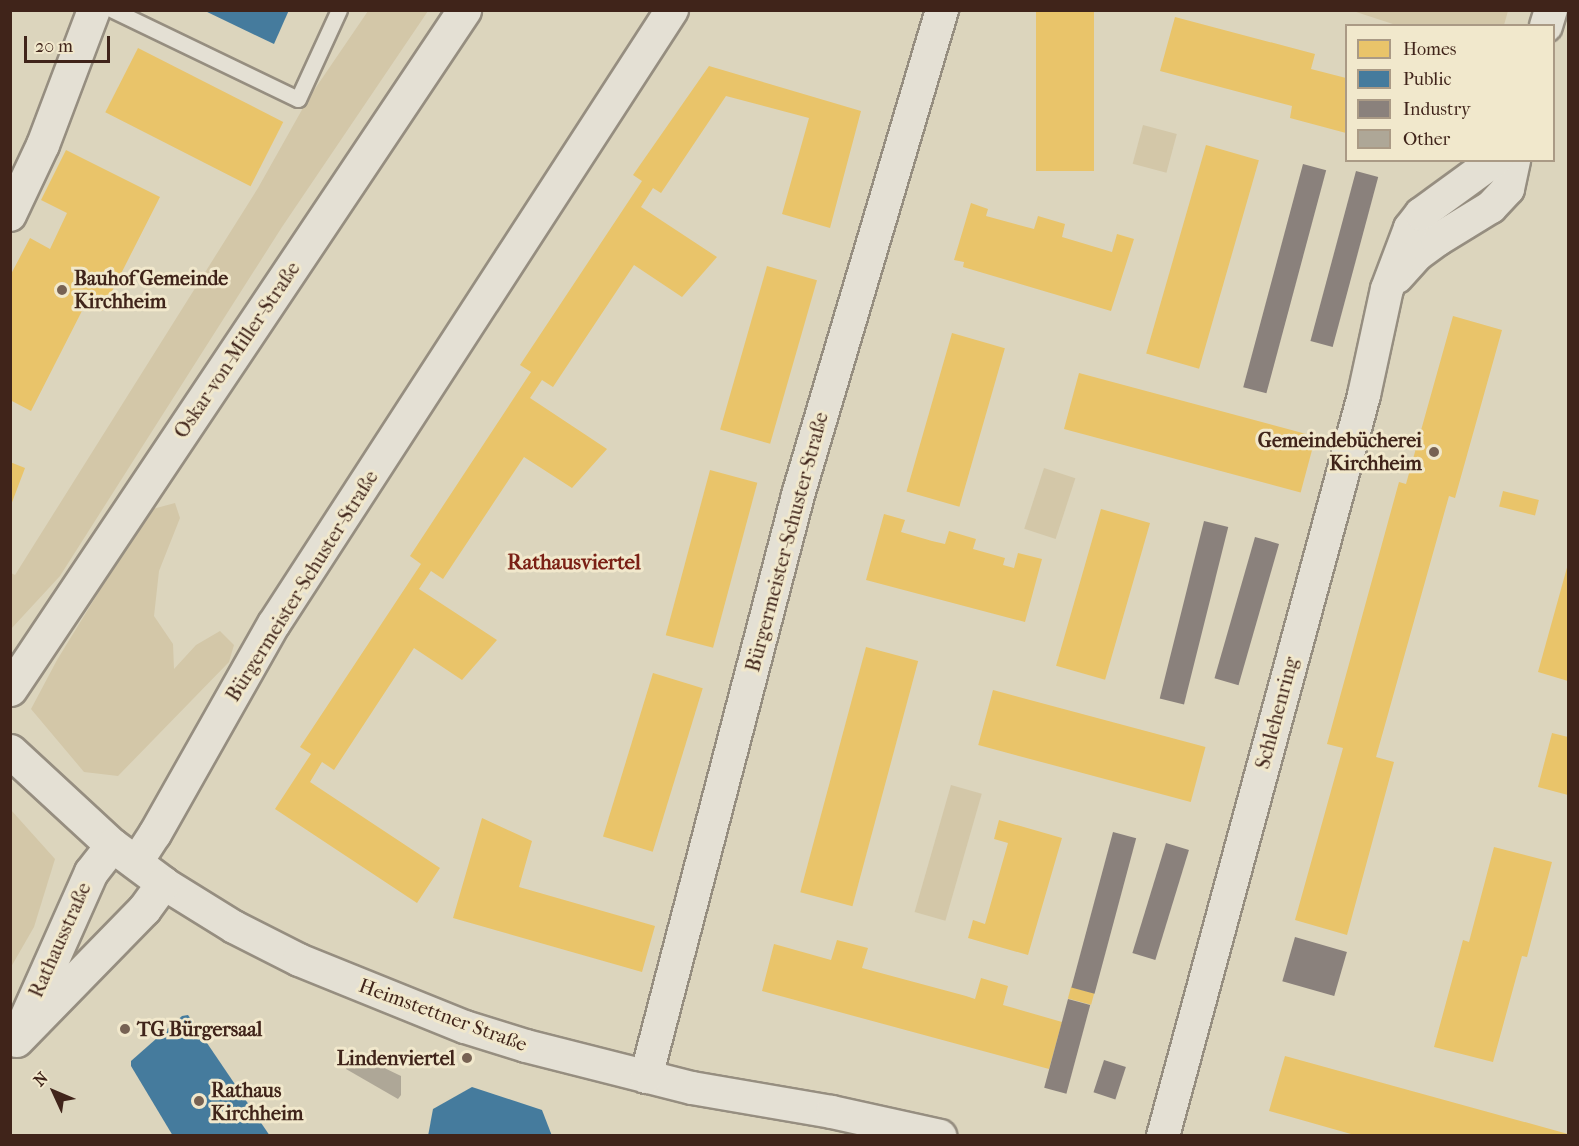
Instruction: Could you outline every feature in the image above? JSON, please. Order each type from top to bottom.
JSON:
[{"type":"main road","name":"Oskar-von-Miller-Straße","points":[[10,689],[464,10]]},
{"type":"main road","name":"Heimstettner Straße","points":[[11,752],[124,854],[163,883]]},
{"type":"main road","name":"Rathausstraße","points":[[13,1044],[91,872],[124,854]]},
{"type":"main road","name":"Rathausstraße","points":[[13,1044],[144,909],[163,883]]},
{"type":"street","points":[[10,215],[43,146],[94,10]]},
{"type":"street","name":"Bürgermeister-Schuster-Straße","points":[[124,854],[672,10]]},
{"type":"street","name":"Bürgermeister-Schuster-Straße","points":[[646,1077],[798,495],[942,10]]},
{"type":"street","name":"Schlehenring","points":[[1163,1136],[1364,395],[1387,289],[1410,228],[1421,214],[1492,162]]},
{"type":"street","name":"Schlehenring","points":[[1387,289],[1418,254],[1491,207],[1508,189],[1514,162]]},
{"type":"street","name":"Heimstettner Straße","points":[[163,883],[234,927],[299,960],[465,1027],[526,1046],[692,1088],[832,1112],[940,1136]]},
{"type":"lane","points":[[113,10],[298,99],[339,10]]},
{"type":"shaded area","points":[[1350,10],[1508,10],[1504,24],[1393,24]]},
{"type":"shaded area","points":[[368,11],[428,11],[282,227],[60,576],[11,629],[11,573],[15,575],[258,188],[308,99]]},
{"type":"shaded area","points":[[1143,125],[1177,134],[1166,173],[1133,164]]},
{"type":"shaded area","points":[[1044,468],[1075,478],[1056,539],[1024,529]]},
{"type":"shaded area","points":[[175,503],[180,518],[159,571],[154,616],[173,644],[174,669],[196,645],[220,631],[234,645],[229,662],[118,776],[84,772],[31,709],[57,660],[149,510]]},
{"type":"shaded area","points":[[951,785],[982,794],[945,921],[915,912]]},
{"type":"shaded area","points":[[11,810],[55,859],[34,927],[11,967]]},
{"type":"building: Homes","points":[[1036,10],[1094,10],[1094,171],[1036,171]]},
{"type":"building: Homes","points":[[1175,17],[1315,54],[1311,69],[1345,78],[1345,133],[1290,118],[1292,106],[1160,71]]},
{"type":"building: Homes","points":[[138,48],[283,122],[251,186],[105,112]]},
{"type":"building: Homes","points":[[709,66],[861,111],[830,228],[782,214],[809,118],[726,96],[661,193],[653,188],[641,207],[717,257],[682,297],[634,265],[553,387],[542,380],[530,398],[607,449],[572,488],[524,457],[443,579],[431,571],[419,589],[497,640],[462,680],[414,648],[334,770],[322,762],[310,782],[440,868],[417,903],[275,809],[311,754],[300,747],[421,564],[410,556],[531,372],[520,365],[642,181],[633,175]]},
{"type":"building: Homes","points":[[1206,145],[1259,160],[1199,369],[1146,354]]},
{"type":"building: Homes","name":"Bauhof Gemeinde Kirchheim","points":[[66,150],[160,197],[102,311],[86,303],[31,411],[10,400],[10,276],[30,238],[50,249],[67,213],[41,200]]},
{"type":"building: Homes","points":[[971,203],[988,209],[986,216],[1034,229],[1038,216],[1065,224],[1062,237],[1112,252],[1117,234],[1134,239],[1111,311],[963,267],[964,262],[954,260]]},
{"type":"building: Homes","points":[[767,266],[817,280],[770,444],[720,429]]},
{"type":"building: Homes","points":[[1453,316],[1502,330],[1455,498],[1449,496],[1376,757],[1394,762],[1347,935],[1295,920],[1343,748],[1327,744],[1399,482],[1406,484]]},
{"type":"building: Homes","points":[[952,333],[1005,348],[959,507],[907,492]]},
{"type":"building: Homes","points":[[1079,373],[1316,436],[1301,492],[1064,429]]},
{"type":"building: Homes","points":[[10,462],[25,468],[11,505],[10,505]]},
{"type":"building: Homes","points":[[710,470],[757,483],[713,648],[666,635]]},
{"type":"building: Homes","points":[[1503,491],[1539,500],[1535,515],[1499,507]]},
{"type":"building: Homes","points":[[1101,509],[1150,523],[1105,680],[1056,666]]},
{"type":"building: Homes","points":[[884,514],[905,520],[901,532],[932,541],[945,544],[949,531],[976,539],[973,549],[1005,558],[1003,565],[1014,568],[1018,553],[1042,559],[1025,622],[866,580]]},
{"type":"building: Homes","points":[[1568,564],[1568,681],[1538,672]]},
{"type":"building: Homes","points":[[866,647],[918,661],[852,906],[800,892]]},
{"type":"building: Homes","points":[[653,673],[703,688],[653,852],[603,837]]},
{"type":"building: Homes","points":[[993,690],[1206,747],[1191,802],[978,745]]},
{"type":"building: Homes","points":[[1552,733],[1568,737],[1568,795],[1538,787]]},
{"type":"building: Homes","points":[[482,818],[532,841],[519,887],[655,926],[642,972],[453,918]]},
{"type":"building: Homes","points":[[999,820],[1062,838],[1028,955],[968,938],[973,920],[985,924],[1008,843],[994,839]]},
{"type":"building: Homes","points":[[1494,847],[1552,862],[1527,957],[1522,956],[1493,1062],[1434,1047],[1463,940],[1469,942]]},
{"type":"building: Homes","points":[[837,940],[868,948],[862,968],[975,999],[981,978],[1008,986],[1003,1005],[1062,1022],[1049,1069],[762,991],[774,944],[831,960]]},
{"type":"building: Homes","points":[[1071,987],[1094,993],[1091,1005],[1068,999]]},
{"type":"building: Homes","points":[[1285,1056],[1568,1134],[1568,1136],[1358,1136],[1269,1111]]},
{"type":"building: Public","points":[[203,10],[289,10],[274,44]]},
{"type":"building: Public","name":"Rathaus Kirchheim","points":[[188,1015],[270,1136],[173,1136],[131,1066],[131,1061],[182,1016]]},
{"type":"building: Public","points":[[472,1087],[542,1110],[552,1136],[428,1136],[433,1109]]},
{"type":"building: Industry","points":[[1303,164],[1326,170],[1266,393],[1243,387]]},
{"type":"building: Industry","points":[[1356,171],[1378,177],[1333,347],[1310,341]]},
{"type":"building: Industry","points":[[1204,521],[1228,527],[1184,705],[1160,699]]},
{"type":"building: Industry","points":[[1255,537],[1279,544],[1239,685],[1214,678]]},
{"type":"building: Industry","points":[[1113,832],[1136,838],[1095,994],[1071,988]]},
{"type":"building: Industry","points":[[1166,843],[1189,850],[1155,960],[1132,953]]},
{"type":"building: Industry","points":[[1295,937],[1347,952],[1334,996],[1282,981]]},
{"type":"building: Industry","points":[[1068,999],[1090,1005],[1066,1094],[1044,1088]]},
{"type":"building: Industry","points":[[1104,1060],[1126,1067],[1115,1099],[1093,1092]]},
{"type":"building: Other","points":[[353,1053],[401,1076],[401,1095],[398,1099],[346,1069],[349,1054]]},
{"type":"place","name":"Bauhof Gemeinde Kirchheim","points":[[62,290]]},
{"type":"place","name":"Gemeindebücherei Kirchheim","points":[[1434,452]]},
{"type":"place","name":"TG Bürgersaal","points":[[125,1029]]},
{"type":"place","name":"Lindenviertel","points":[[467,1058]]},
{"type":"place","name":"Rathaus Kirchheim","points":[[199,1101]]},
{"type":"district","name":"Rathausviertel","points":[[574,562]]}]
